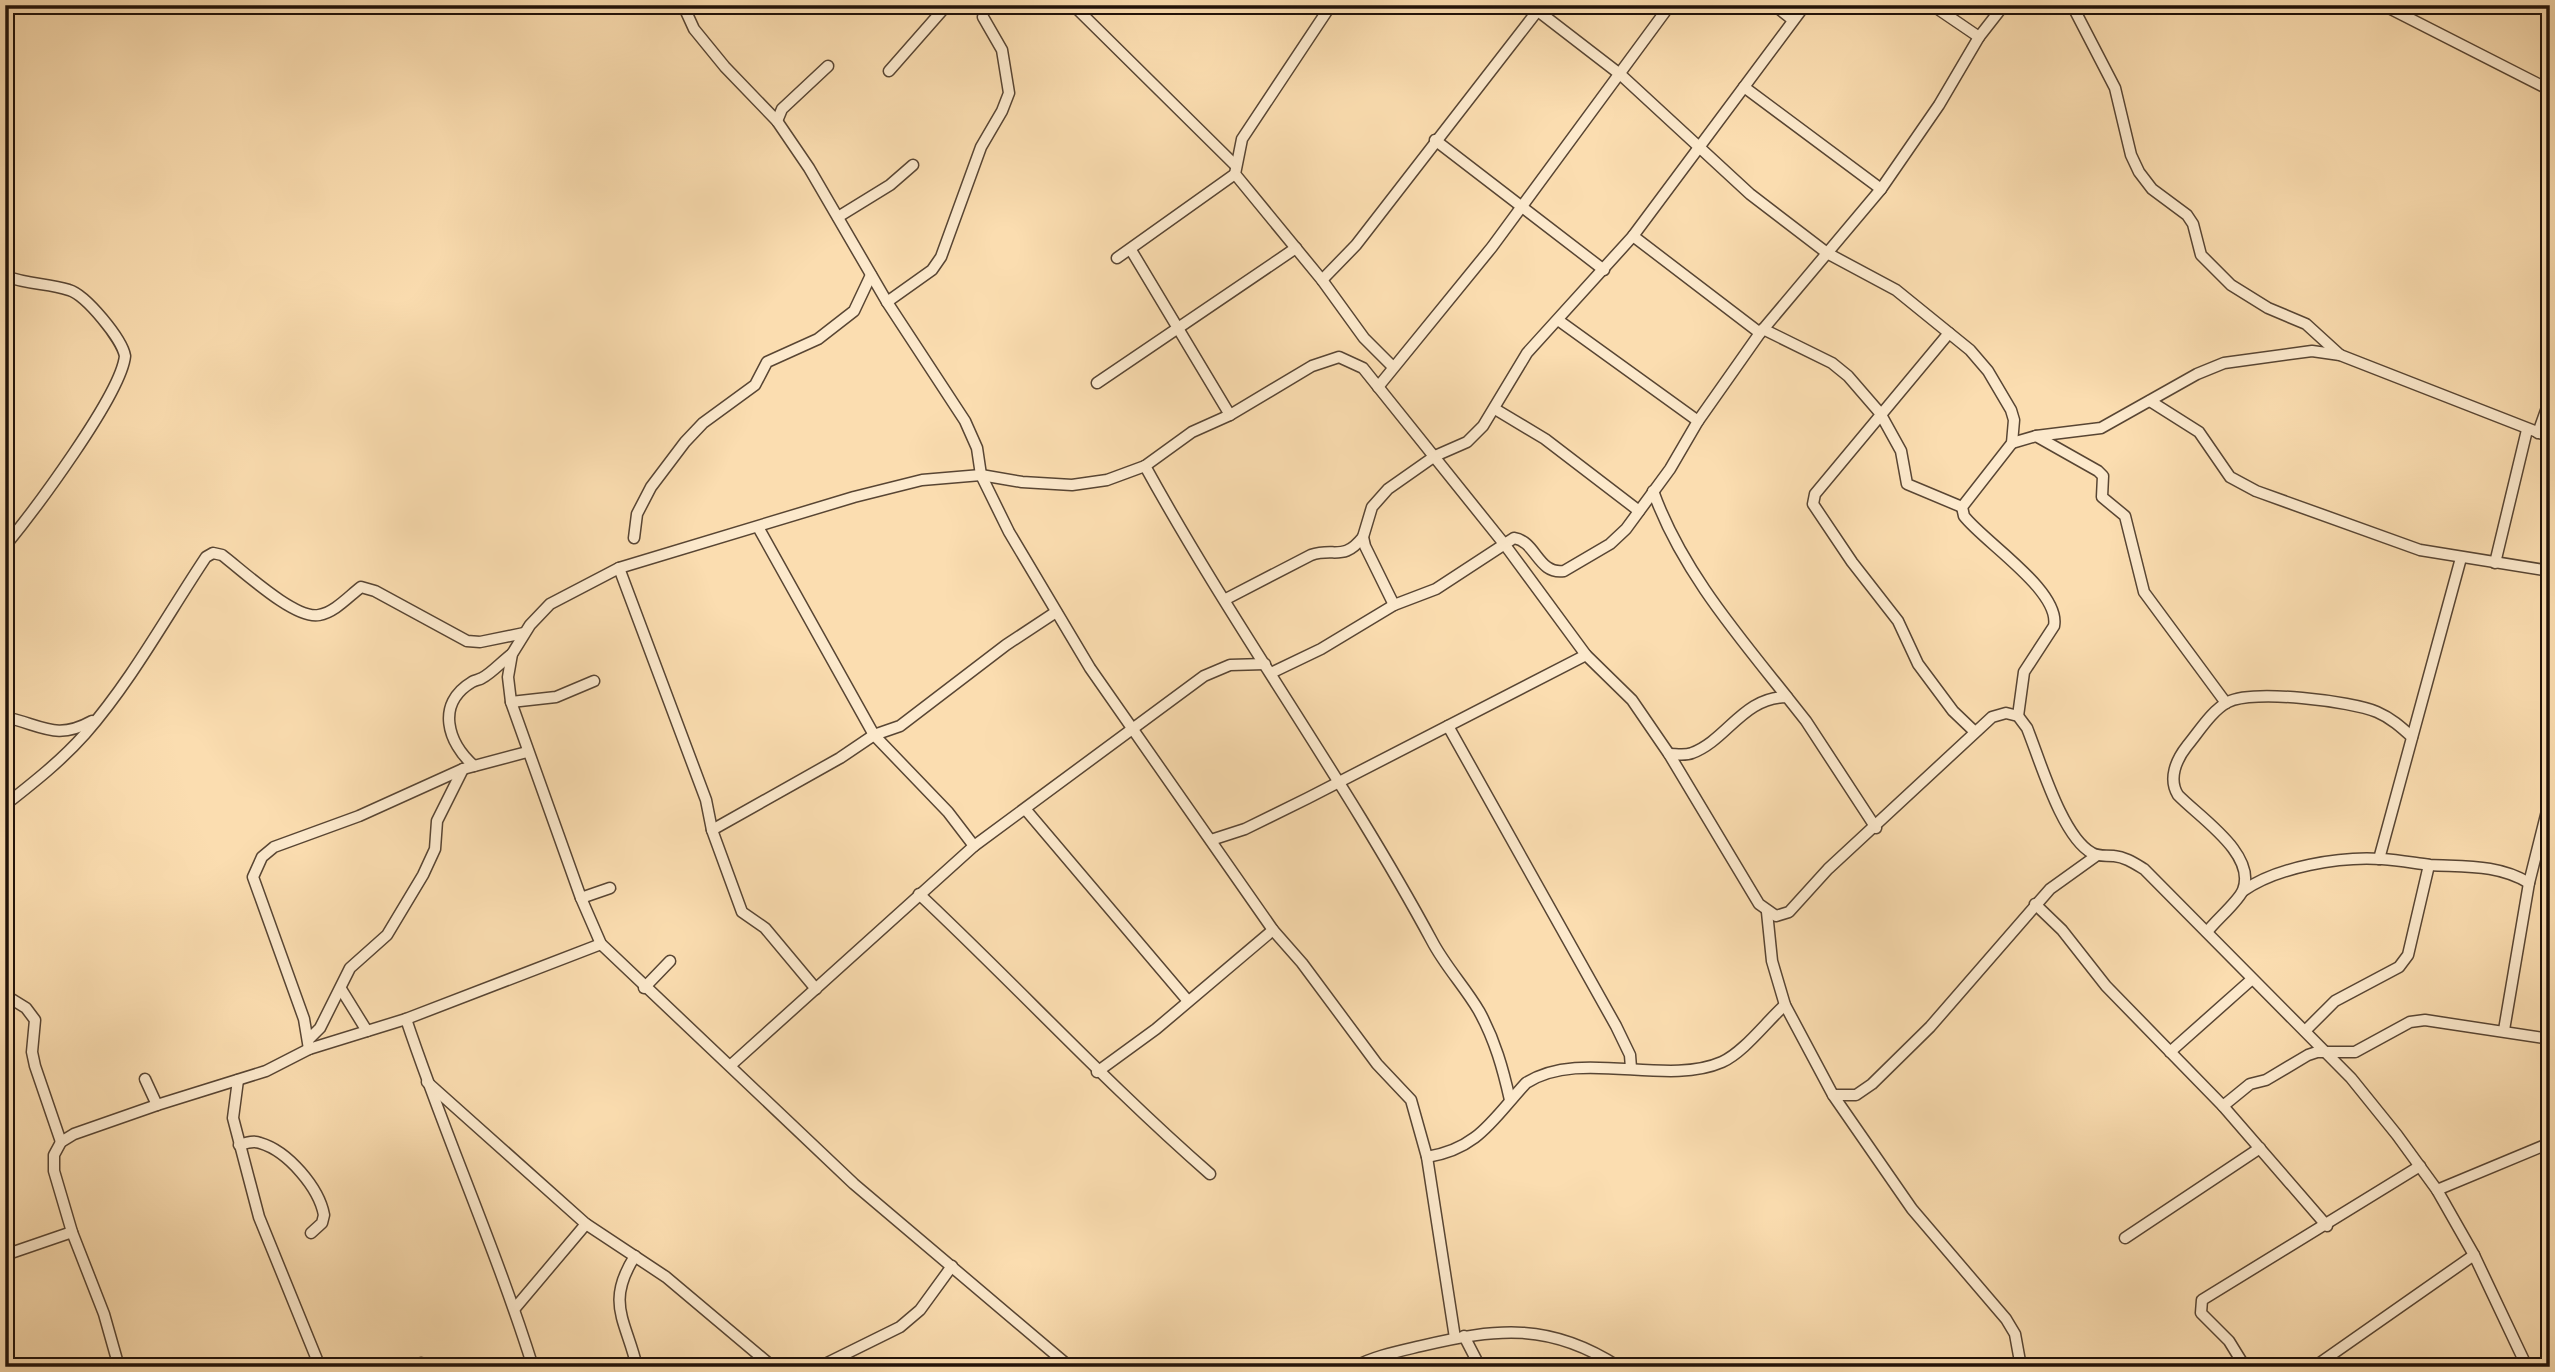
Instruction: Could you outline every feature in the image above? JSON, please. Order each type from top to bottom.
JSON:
[{"type":"street","points":[[682,5],[694,29],[725,67],[776,121],[838,217],[887,302],[965,421],[977,448],[981,475],[1009,532],[1056,612],[1131,728],[1273,930],[1302,963],[1377,1064],[1411,1100],[1427,1157],[1459,1337],[1480,1367]]},
{"type":"street","points":[[889,71],[947,5]]},
{"type":"street","points":[[1073,5],[1235,170],[1364,338],[1393,367]]},
{"type":"street","points":[[1117,258],[1235,170],[1242,139],[1331,5]]},
{"type":"street","points":[[1378,387],[1521,208],[1670,5]]},
{"type":"street","points":[[1774,5],[1793,20]]},
{"type":"street","points":[[1226,600],[1311,555],[1323,551],[1334,554],[1348,552],[1363,537],[1372,507],[1388,489],[1435,456],[1467,442],[1495,409],[1527,353],[1633,236],[1805,5]]},
{"type":"street","points":[[1932,5],[1979,37]]},
{"type":"street","points":[[731,1065],[974,846],[1026,810],[1131,728],[1218,668],[1230,665],[1268,669],[1321,649],[1394,605],[1436,589],[1514,538],[1520,539],[1549,570],[1564,571],[1611,544],[1639,511],[1688,443],[1698,421],[1762,331],[1881,189],[1939,105],[1979,37],[2004,5]]},
{"type":"street","points":[[2072,5],[2115,88],[2131,155],[2139,172],[2152,189],[2187,215],[2193,224],[2200,255],[2231,285],[2268,308],[2306,324],[2340,355]]},
{"type":"street","points":[[2383,5],[2550,90]]},
{"type":"street","points":[[1322,280],[1356,245],[1434,140],[1540,8],[1621,75],[1750,194],[1827,253],[1896,290],[1949,332],[1979,361],[2003,395],[2014,420],[2012,443],[1962,507]]},
{"type":"street","points":[[887,302],[932,270],[941,257],[981,147],[1009,93],[1002,50],[983,18]]},
{"type":"street","points":[[776,121],[782,109],[828,66]]},
{"type":"street","points":[[1744,87],[1881,189]]},
{"type":"street","points":[[1434,140],[1604,270]]},
{"type":"street","points":[[838,217],[890,185],[913,165]]},
{"type":"street","points":[[1633,236],[1762,331],[1841,369],[1880,413],[1901,451],[1907,484],[1962,507],[1971,526],[2026,575],[2056,618],[2054,626],[2024,671],[2018,716]]},
{"type":"street","points":[[1097,383],[1296,248]]},
{"type":"street","points":[[1131,250],[1230,415]]},
{"type":"street","points":[[634,538],[638,514],[651,487],[685,442],[703,423],[755,385],[767,362],[818,339],[854,311],[872,275]]},
{"type":"street","points":[[5,276],[24,284],[75,292],[112,331],[125,356],[112,392],[28,518],[5,546]]},
{"type":"street","points":[[1558,320],[1698,421]]},
{"type":"street","points":[[1949,332],[1880,413],[1856,448],[1815,494],[1813,504],[1852,562],[1898,621],[1918,664],[1953,711],[1975,732]]},
{"type":"street","points":[[2012,443],[2036,436],[2101,428],[2224,363],[2312,351],[2340,355],[2550,437]]},
{"type":"street","points":[[469,767],[450,735],[451,710],[471,682],[484,678],[512,654],[524,633],[550,604],[619,568],[922,480],[981,475],[1022,482],[1072,485],[1107,480],[1145,466],[1192,432],[1230,415],[1312,366],[1339,357],[1363,368],[1506,544],[1586,654],[1632,700],[1669,754],[1759,904],[1768,912],[1776,916],[1789,912],[1828,869],[1876,828],[1992,717],[2006,713],[2018,716],[2027,728],[2073,834],[2085,849],[2096,856],[2115,856],[2144,869],[2251,979],[2327,1052],[2351,1078],[2420,1166],[2474,1255],[2527,1367]]},
{"type":"street","points":[[2495,563],[2533,431],[2550,399]]},
{"type":"street","points":[[2150,401],[2199,432],[2230,477],[2279,501],[2345,521],[2420,550],[2550,571]]},
{"type":"street","points":[[1495,409],[1545,439],[1639,511]]},
{"type":"street","points":[[2036,436],[2103,476],[2102,497],[2124,516],[2144,592],[2226,703]]},
{"type":"street","points":[[1145,466],[1176,522],[1335,781],[1403,885],[1456,981],[1478,1010],[1501,1057],[1510,1101]]},
{"type":"street","points":[[1653,491],[1661,513],[1703,587],[1806,721],[1876,828]]},
{"type":"street","points":[[758,527],[874,735],[948,812],[974,846]]},
{"type":"street","points":[[1363,537],[1394,605]]},
{"type":"street","points":[[5,805],[63,757],[98,718],[134,669],[206,558],[213,553],[222,555],[283,601],[310,616],[323,614],[361,587],[375,591],[467,641],[480,642],[524,633]]},
{"type":"street","points":[[2379,859],[2461,558]]},
{"type":"street","points":[[619,568],[706,800],[712,830],[742,912],[765,928],[816,989]]},
{"type":"street","points":[[712,830],[840,758],[874,735],[900,726],[1006,645],[1056,612]]},
{"type":"street","points":[[512,654],[508,677],[511,702],[581,898],[601,944],[644,988],[731,1065],[854,1184],[1070,1367]]},
{"type":"street","points":[[1211,840],[1245,829],[1586,654]]},
{"type":"street","points":[[511,702],[556,697],[594,681]]},
{"type":"street","points":[[1669,754],[1692,753],[1757,704],[1775,697],[1787,697]]},
{"type":"street","points":[[2243,891],[2245,870],[2234,849],[2174,787],[2173,777],[2180,755],[2226,703],[2240,698],[2278,697],[2369,709],[2392,720],[2412,737]]},
{"type":"street","points":[[5,717],[55,731],[73,732],[98,718]]},
{"type":"street","points":[[1448,726],[1616,1026],[1630,1055],[1630,1068]]},
{"type":"street","points":[[309,1044],[304,1019],[253,877],[262,857],[274,847],[359,816],[469,767],[527,752]]},
{"type":"street","points":[[309,1044],[350,968],[387,935],[422,876],[435,849],[437,821],[469,767]]},
{"type":"street","points":[[2504,1030],[2529,883],[2550,799]]},
{"type":"street","points":[[1026,810],[1188,1001]]},
{"type":"street","points":[[1833,1095],[1856,1095],[1872,1084],[1930,1027],[2035,904],[2050,889],[2096,856]]},
{"type":"street","points":[[2207,932],[2243,891],[2263,877],[2351,860],[2379,859],[2502,871],[2529,883]]},
{"type":"street","points":[[2305,1031],[2335,1001],[2399,967],[2404,961],[2411,946],[2429,865]]},
{"type":"street","points":[[581,898],[610,888]]},
{"type":"street","points":[[919,894],[991,961],[1097,1072],[1210,1174]]},
{"type":"street","points":[[2035,904],[2062,930],[2106,986],[2223,1106],[2327,1226]]},
{"type":"street","points":[[1768,912],[1772,961],[1785,1005],[1833,1095],[1912,1209],[2006,1319],[2015,1334],[2021,1367]]},
{"type":"street","points":[[1097,1072],[1156,1030],[1273,930]]},
{"type":"street","points":[[119,1367],[104,1314],[72,1232],[54,1171],[54,1155],[61,1142],[74,1134],[157,1105],[266,1071],[309,1044],[406,1019],[601,944]]},
{"type":"street","points":[[644,988],[670,961]]},
{"type":"street","points":[[2171,1052],[2251,979]]},
{"type":"street","points":[[341,989],[367,1031]]},
{"type":"street","points":[[5,995],[26,1008],[35,1020],[32,1052],[61,1142]]},
{"type":"street","points":[[1427,1157],[1458,1151],[1471,1143],[1536,1076],[1553,1072],[1630,1068],[1682,1069],[1719,1063],[1733,1056],[1785,1005]]},
{"type":"street","points":[[406,1019],[427,1082],[516,1307],[533,1367]]},
{"type":"street","points":[[2223,1106],[2250,1084],[2266,1080],[2317,1052],[2364,1049],[2410,1022],[2425,1020],[2550,1039]]},
{"type":"street","points":[[145,1079],[157,1105]]},
{"type":"street","points":[[238,1080],[233,1118],[259,1217],[320,1367]]},
{"type":"street","points":[[427,1082],[586,1224],[666,1277],[773,1367]]},
{"type":"street","points":[[239,1145],[256,1142],[267,1146],[295,1167],[310,1185],[322,1205],[324,1215],[322,1223],[311,1233]]},
{"type":"street","points":[[2437,1190],[2550,1143]]},
{"type":"street","points":[[2125,1238],[2260,1149]]},
{"type":"street","points":[[2245,1367],[2229,1341],[2201,1313],[2202,1300],[2327,1226],[2420,1166]]},
{"type":"street","points":[[516,1307],[586,1224]]},
{"type":"street","points":[[5,1255],[72,1232]]},
{"type":"street","points":[[2314,1367],[2474,1255]]},
{"type":"street","points":[[635,1256],[621,1278],[618,1302],[637,1367]]},
{"type":"street","points":[[819,1367],[900,1327],[920,1310],[952,1266]]},
{"type":"street","points":[[1361,1365],[1459,1337],[1504,1330],[1542,1334],[1600,1354],[1619,1367]]}]
